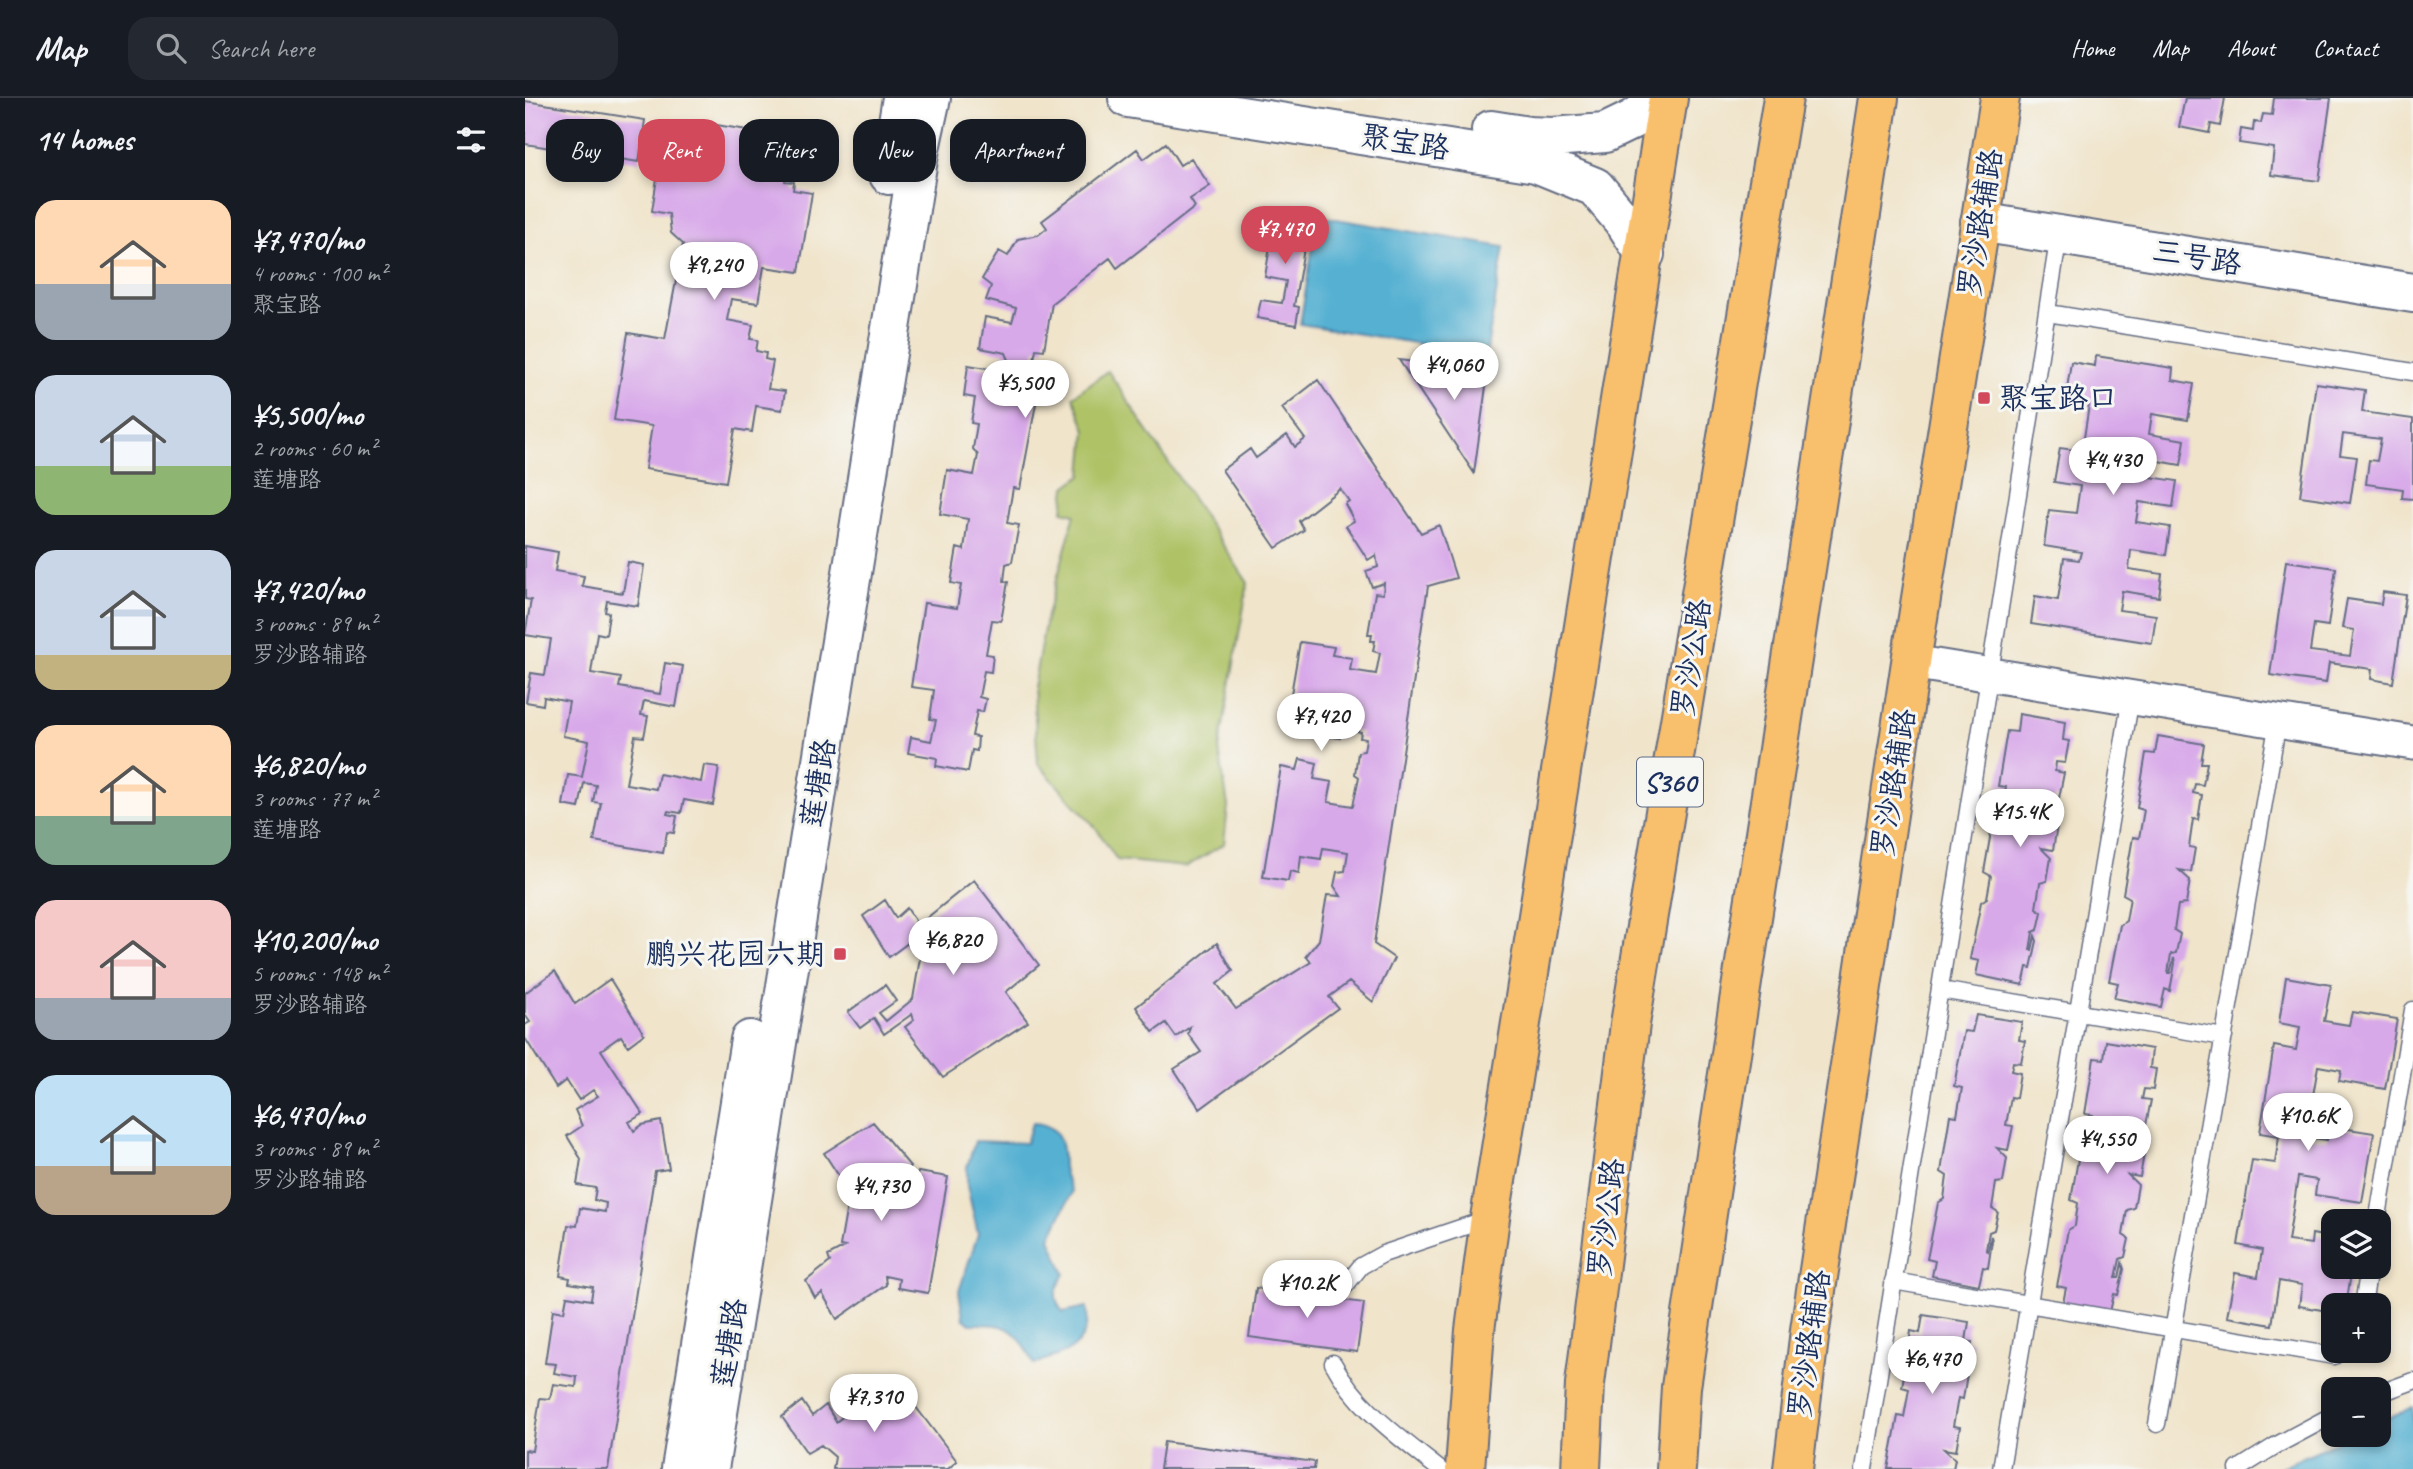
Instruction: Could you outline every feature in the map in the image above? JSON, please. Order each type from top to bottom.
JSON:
[{"type":"main road","points":[[1465,1469],[1475,1330],[1490,1218],[1645,254],[1666,98]]},
{"type":"main road","name":"罗沙公路","points":[[1581,1469],[1585,1384],[1630,1024],[1783,98]]},
{"type":"main road","points":[[1676,1469],[1681,1387],[1731,1048],[1879,98]]},
{"type":"main road","name":"罗沙路辅路","points":[[1793,1469],[1810,1330],[2000,98]]},
{"type":"street","name":"莲塘路","points":[[681,1469],[902,98]]},
{"type":"street","name":"莲塘路","points":[[709,1469],[919,153],[931,98]]},
{"type":"street","name":"聚宝路","points":[[1128,98],[1536,163],[1595,187],[1625,223],[1645,254]]},
{"type":"street","name":"聚宝路","points":[[1297,98],[1529,136],[1552,137],[1605,133],[1634,120],[1666,98]]},
{"type":"street","name":"三号路","points":[[1980,222],[2413,293]]},
{"type":"street","points":[[1911,662],[2413,743]]},
{"type":"lane","points":[[1864,1469],[2059,234]]},
{"type":"lane","points":[[2048,313],[2413,372]]},
{"type":"lane","points":[[2001,1469],[2131,697]]},
{"type":"lane","points":[[2157,1424],[2277,721]]},
{"type":"lane","points":[[1940,990],[2224,1037]]},
{"type":"lane","points":[[2379,1209],[2413,1010]]},
{"type":"lane","points":[[1345,1286],[1361,1266],[1383,1254],[1490,1218]]},
{"type":"lane","points":[[1893,1281],[2321,1354]]},
{"type":"lane","points":[[1333,1363],[1345,1385],[1360,1403],[1439,1469]]},
{"type":"lane","points":[[2391,1389],[2413,1381]]},
{"type":"lane","points":[[2238,1469],[2321,1421]]},
{"type":"green space","points":[[1108,371],[1248,583],[1219,749],[1228,806],[1224,844],[1186,867],[1117,860],[1096,828],[1038,764],[1033,687],[1046,619],[1075,514],[1063,511],[1066,487],[1082,475],[1086,430],[1073,396]]},
{"type":"water","points":[[1318,216],[1504,247],[1486,355],[1300,324]]},
{"type":"water","points":[[1032,1123],[1049,1127],[1058,1136],[1064,1172],[1072,1192],[1050,1238],[1065,1274],[1057,1289],[1057,1302],[1063,1312],[1087,1307],[1087,1324],[1078,1343],[1066,1352],[1035,1365],[1023,1344],[1011,1331],[995,1325],[970,1324],[963,1318],[959,1291],[978,1234],[967,1186],[967,1167],[975,1141],[1026,1143]]},
{"type":"water","points":[[2413,1407],[2413,1469],[2277,1469],[2325,1447],[2391,1447],[2391,1416]]},
{"type":"building","points":[[2185,98],[2225,98],[2220,126],[2211,124],[2209,133],[2179,127]]},
{"type":"building","points":[[2274,98],[2331,98],[2319,181],[2271,175],[2274,148],[2239,143],[2241,129],[2253,131],[2254,122],[2261,123],[2263,114],[2272,115]]},
{"type":"building","points":[[525,101],[639,119],[638,162],[624,160],[624,119],[546,119],[546,147],[525,144]]},
{"type":"building","points":[[725,126],[739,129],[739,182],[794,182],[793,190],[812,193],[799,272],[764,267],[758,303],[731,299],[727,320],[753,325],[750,339],[758,340],[756,351],[766,353],[765,359],[773,361],[768,389],[785,391],[782,410],[756,406],[752,432],[735,429],[726,482],[645,469],[652,426],[614,420],[628,333],[665,339],[683,244],[671,233],[669,214],[652,211],[656,182],[725,182]]},
{"type":"building","points":[[1166,143],[1180,165],[1191,158],[1210,186],[1190,199],[1195,207],[1117,268],[1110,258],[1052,303],[1044,350],[1036,349],[1028,391],[1038,393],[1020,489],[1013,488],[1007,523],[1019,525],[1012,562],[1006,564],[1004,581],[1008,582],[1001,621],[992,620],[986,654],[993,655],[991,672],[984,671],[979,697],[986,699],[983,712],[977,711],[972,736],[978,737],[977,751],[972,750],[968,772],[936,766],[937,758],[908,753],[911,737],[931,741],[936,720],[930,719],[934,690],[911,687],[924,603],[957,608],[961,585],[951,583],[957,548],[964,550],[968,519],[940,514],[947,470],[974,475],[978,455],[973,449],[977,424],[971,423],[975,398],[964,396],[968,365],[993,369],[1008,367],[1006,353],[980,348],[985,317],[1012,322],[1016,308],[986,300],[991,286],[982,279],[999,251],[1008,256],[1018,239],[1038,235],[1047,228],[1042,221],[1137,149],[1144,159]]},
{"type":"building","points":[[1276,210],[1300,215],[1298,224],[1308,226],[1294,306],[1299,307],[1296,325],[1257,318],[1261,300],[1282,303],[1286,281],[1265,277]]},
{"type":"building","points":[[2096,356],[2173,368],[2172,380],[2194,384],[2188,420],[2152,414],[2149,434],[2185,440],[2181,465],[2146,459],[2143,476],[2177,481],[2173,507],[2139,502],[2136,522],[2170,527],[2166,555],[2131,550],[2129,569],[2162,574],[2159,597],[2122,591],[2119,610],[2156,615],[2152,643],[2031,624],[2035,596],[2058,600],[2064,558],[2079,560],[2081,552],[2044,546],[2049,510],[2076,513],[2080,486],[2054,482],[2060,448],[2082,451],[2089,405],[2065,402],[2071,362],[2095,366]]},
{"type":"building","points":[[1399,360],[1488,372],[1474,473]]},
{"type":"building","points":[[1318,380],[1421,533],[1439,525],[1456,578],[1428,586],[1374,944],[1394,958],[1373,1002],[1349,982],[1329,997],[1338,1008],[1200,1109],[1174,1069],[1201,1052],[1188,1034],[1190,1027],[1176,1037],[1166,1023],[1153,1032],[1136,1007],[1217,943],[1233,971],[1217,984],[1236,1009],[1311,962],[1306,956],[1319,940],[1327,895],[1341,896],[1334,886],[1337,872],[1345,871],[1348,852],[1323,848],[1321,859],[1301,856],[1299,873],[1290,871],[1288,881],[1263,877],[1281,767],[1297,770],[1300,759],[1317,763],[1314,779],[1332,782],[1328,802],[1353,806],[1359,777],[1355,774],[1358,752],[1364,751],[1366,739],[1360,738],[1361,732],[1342,728],[1340,738],[1285,729],[1300,642],[1334,647],[1332,655],[1352,658],[1350,670],[1376,674],[1380,653],[1373,651],[1375,641],[1371,641],[1372,634],[1368,634],[1375,593],[1383,594],[1384,583],[1372,587],[1366,571],[1378,567],[1376,555],[1368,560],[1346,526],[1354,521],[1345,504],[1349,501],[1340,489],[1299,521],[1304,530],[1276,548],[1222,470],[1250,449],[1256,458],[1287,435],[1295,447],[1305,439],[1282,408]]},
{"type":"building","points":[[2316,383],[2365,390],[2362,412],[2413,419],[2413,499],[2402,498],[2403,489],[2366,484],[2369,460],[2377,461],[2381,439],[2343,434],[2340,455],[2357,457],[2350,503],[2300,496]]},
{"type":"building","points":[[525,546],[558,552],[555,571],[584,576],[582,586],[623,593],[628,562],[644,565],[638,606],[607,601],[605,612],[609,613],[606,635],[597,633],[591,673],[621,678],[619,687],[660,694],[665,663],[683,666],[676,707],[644,701],[641,715],[648,716],[644,737],[635,736],[626,784],[656,789],[659,774],[701,782],[704,765],[719,767],[713,805],[684,800],[681,813],[668,811],[667,814],[677,816],[674,833],[667,832],[663,853],[594,841],[601,803],[593,802],[596,785],[584,783],[579,808],[563,805],[568,775],[582,777],[589,741],[563,736],[569,702],[544,697],[543,705],[526,702],[531,673],[545,675],[551,639],[525,635],[531,600],[525,599]]},
{"type":"building","points":[[2286,561],[2336,568],[2328,626],[2314,624],[2310,651],[2350,656],[2354,630],[2342,628],[2347,599],[2381,604],[2383,592],[2406,595],[2393,683],[2371,679],[2372,669],[2329,663],[2326,683],[2270,675]]},
{"type":"building","points":[[2019,714],[2065,722],[2063,740],[2069,741],[2065,763],[2056,762],[2055,771],[2064,773],[2059,798],[2055,797],[2050,825],[2057,826],[2053,850],[2041,848],[2051,858],[2047,881],[2040,883],[2036,908],[2042,912],[2038,930],[2033,932],[2030,950],[2035,936],[2037,941],[2031,968],[2027,967],[2023,985],[1976,975],[1979,961],[1970,959],[1981,902],[1987,898],[1991,876],[1984,872],[1994,815],[2001,816],[2006,787],[1998,786],[2007,731],[2017,732]]},
{"type":"building","points":[[2158,736],[2204,744],[2201,763],[2207,763],[2203,785],[2195,784],[2193,793],[2202,795],[2198,820],[2193,819],[2189,847],[2195,848],[2191,872],[2179,870],[2190,880],[2186,904],[2178,905],[2174,930],[2180,934],[2176,953],[2171,954],[2168,973],[2174,958],[2175,963],[2170,991],[2165,989],[2161,1007],[2114,998],[2118,983],[2109,981],[2120,925],[2126,921],[2130,898],[2123,894],[2133,837],[2139,838],[2144,810],[2137,808],[2146,753],[2155,754]]},
{"type":"building","points":[[974,880],[1039,965],[1006,992],[1028,1022],[943,1077],[905,1027],[914,1020],[912,1014],[884,1034],[874,1018],[860,1028],[848,1012],[885,985],[896,1001],[879,1013],[886,1021],[913,999],[920,958],[908,943],[889,957],[863,916],[885,900],[896,918],[907,908],[918,925]]},
{"type":"building","points":[[555,971],[575,1004],[610,979],[644,1034],[628,1046],[621,1036],[601,1050],[643,1114],[629,1122],[634,1131],[642,1125],[661,1121],[669,1169],[655,1171],[608,1469],[525,1469],[525,1450],[532,1451],[540,1398],[550,1399],[553,1384],[576,1387],[577,1377],[554,1373],[556,1364],[545,1363],[553,1310],[564,1312],[567,1296],[591,1300],[593,1287],[569,1283],[570,1278],[560,1276],[568,1225],[577,1226],[580,1208],[605,1212],[606,1203],[594,1200],[596,1188],[577,1185],[581,1159],[567,1136],[582,1126],[575,1110],[598,1096],[593,1090],[579,1100],[566,1080],[556,1088],[525,1038],[525,1025],[530,1022],[525,1015],[525,993]]},
{"type":"building","points":[[2286,977],[2331,985],[2324,1021],[2349,1025],[2352,1012],[2397,1019],[2385,1089],[2339,1081],[2341,1070],[2318,1066],[2306,1137],[2327,1140],[2329,1126],[2374,1133],[2362,1202],[2315,1195],[2317,1180],[2298,1177],[2288,1241],[2311,1244],[2312,1234],[2321,1236],[2321,1279],[2350,1279],[2348,1293],[2321,1293],[2321,1310],[2299,1306],[2302,1285],[2279,1281],[2272,1325],[2227,1317],[2235,1273],[2258,1277],[2262,1250],[2238,1245],[2252,1160],[2275,1163],[2279,1136],[2260,1133],[2274,1046],[2296,1050],[2300,1027],[2279,1023]]},
{"type":"building","points":[[1976,1015],[2022,1022],[2019,1040],[2025,1041],[2021,1063],[2013,1062],[2011,1071],[2020,1073],[2016,1098],[2011,1097],[2006,1125],[2013,1126],[2008,1150],[1997,1148],[2007,1158],[2003,1182],[1996,1183],[1992,1208],[1998,1212],[1994,1230],[1989,1232],[1986,1250],[1988,1251],[1991,1236],[1992,1241],[1988,1268],[1983,1267],[1979,1285],[1932,1276],[1935,1261],[1927,1259],[1938,1203],[1944,1199],[1947,1176],[1941,1172],[1950,1115],[1957,1116],[1962,1088],[1954,1086],[1964,1031],[1972,1032]]},
{"type":"building","points":[[2106,1041],[2152,1049],[2150,1068],[2156,1069],[2153,1090],[2144,1089],[2142,1099],[2151,1100],[2146,1125],[2142,1124],[2137,1152],[2144,1154],[2140,1177],[2128,1175],[2138,1185],[2134,1208],[2127,1210],[2123,1235],[2129,1239],[2125,1257],[2120,1259],[2116,1278],[2119,1278],[2122,1263],[2124,1269],[2118,1295],[2114,1294],[2110,1312],[2063,1303],[2066,1288],[2057,1286],[2068,1230],[2075,1226],[2078,1203],[2071,1200],[2081,1142],[2088,1143],[2093,1115],[2085,1114],[2094,1058],[2104,1059]]},
{"type":"building","points":[[873,1122],[910,1166],[902,1177],[916,1179],[918,1172],[948,1177],[928,1293],[898,1288],[899,1279],[885,1276],[886,1285],[837,1319],[822,1293],[815,1298],[806,1281],[830,1262],[828,1256],[845,1247],[840,1246],[847,1206],[852,1207],[856,1191],[848,1190],[824,1153]]},
{"type":"building","points":[[1256,1288],[1364,1303],[1357,1352],[1249,1337]]},
{"type":"building","points":[[1923,1315],[1969,1322],[1966,1341],[1972,1342],[1968,1364],[1960,1363],[1958,1372],[1967,1374],[1963,1399],[1958,1398],[1953,1426],[1960,1427],[1956,1451],[1944,1449],[1955,1459],[1953,1469],[1888,1469],[1898,1416],[1904,1417],[1909,1389],[1902,1387],[1911,1331],[1920,1333]]},
{"type":"building","points":[[893,1377],[957,1461],[948,1469],[833,1469],[835,1457],[821,1445],[807,1453],[782,1417],[802,1401],[812,1416],[826,1405],[836,1422]]},
{"type":"building","points":[[1164,1442],[1315,1462],[1314,1469],[1160,1469]]},
{"type":"place","name":"聚宝路口","points":[[1984,398]]},
{"type":"place","name":"鹏兴花园六期","points":[[840,954]]}]
